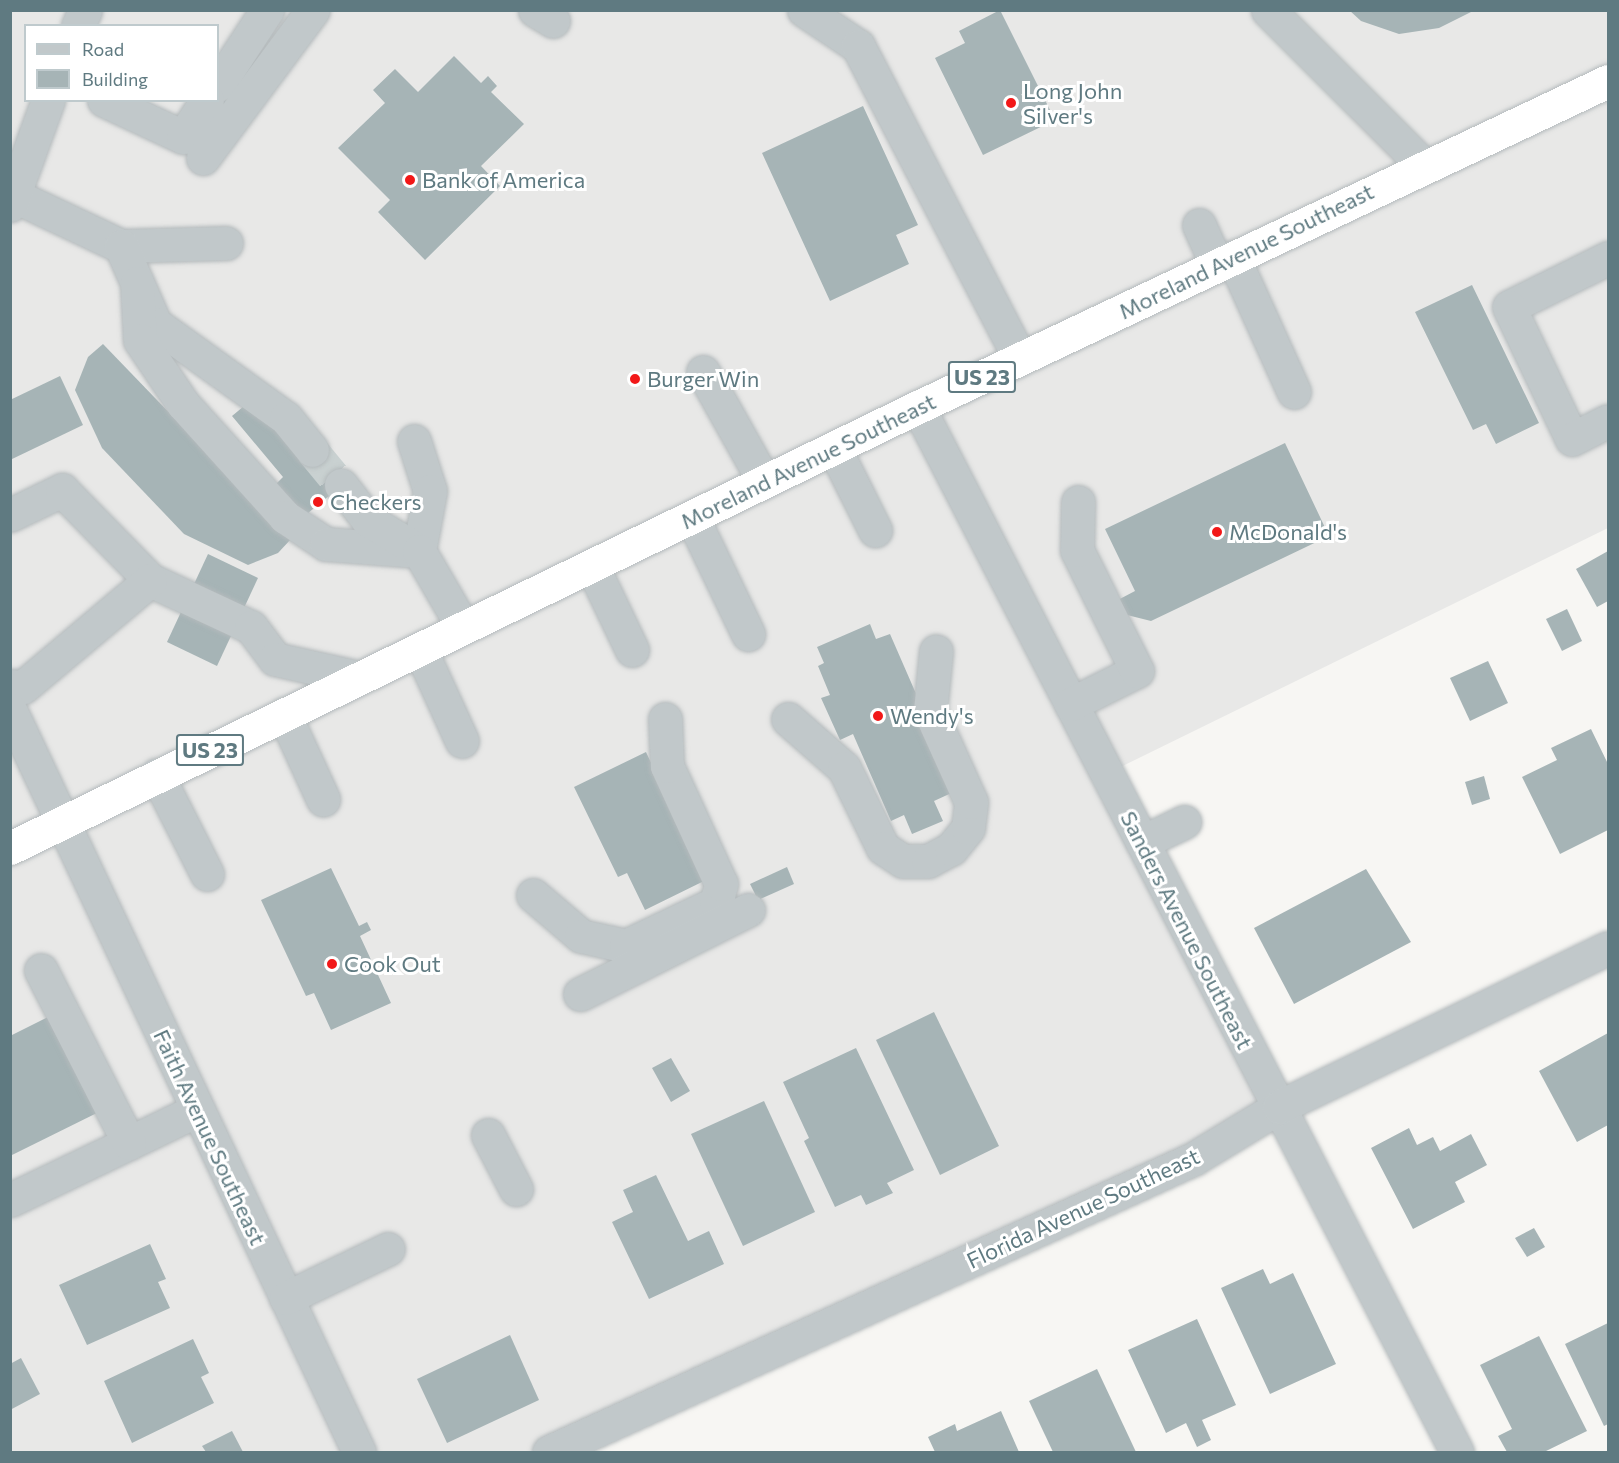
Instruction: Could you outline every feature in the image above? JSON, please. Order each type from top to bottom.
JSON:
[{"type":"highway","name":"Moreland Avenue Southeast","points":[[10,848],[61,821],[918,407],[1608,81]]},
{"type":"street","points":[[79,24],[85,10]]},
{"type":"street","points":[[219,83],[267,10]]},
{"type":"street","points":[[193,148],[313,10]]},
{"type":"street","points":[[804,10],[858,46],[1020,359]]},
{"type":"street","points":[[1268,10],[1424,166]]},
{"type":"street","points":[[47,102],[13,201],[121,246],[226,243]]},
{"type":"street","points":[[109,102],[193,148]]},
{"type":"street","points":[[193,148],[206,102]]},
{"type":"street","points":[[1198,225],[1225,261],[1294,392]]},
{"type":"street","points":[[121,246],[155,324],[286,418],[312,450]]},
{"type":"street","points":[[1608,258],[1509,307],[1572,439],[1608,421]]},
{"type":"street","points":[[137,283],[140,340],[183,404],[285,517],[326,544],[419,551]]},
{"type":"street","points":[[703,372],[764,481]]},
{"type":"street","name":"Sanders Avenue Southeast","points":[[918,407],[1457,1452]]},
{"type":"street","points":[[414,441],[430,491],[419,551]]},
{"type":"street","points":[[834,448],[875,530]]},
{"type":"street","points":[[341,485],[368,520],[419,551],[463,627]]},
{"type":"street","points":[[14,506],[62,490],[150,580],[251,627],[274,659],[359,678]]},
{"type":"street","points":[[1071,704],[1137,671],[1077,550],[1078,502]]},
{"type":"street","points":[[692,517],[748,634]]},
{"type":"street","points":[[592,566],[632,650]]},
{"type":"street","points":[[10,686],[23,687],[150,580]]},
{"type":"street","points":[[420,649],[462,741]]},
{"type":"street","points":[[788,719],[844,768],[883,848],[903,861],[928,861],[951,849],[968,828],[971,802],[930,711],[936,651]]},
{"type":"street","name":"Faith Avenue Southeast","points":[[10,710],[359,1452]]},
{"type":"street","points":[[284,714],[323,799]]},
{"type":"street","points":[[533,895],[581,936],[626,946],[716,903],[721,884],[667,766],[664,718]]},
{"type":"street","points":[[157,775],[207,874]]},
{"type":"street","points":[[1142,842],[1184,822]]},
{"type":"street","points":[[580,994],[748,910]]},
{"type":"street","name":"Florida Avenue Southeast","points":[[549,1452],[1193,1159],[1279,1107],[1608,948]]},
{"type":"street","points":[[41,970],[129,1143]]},
{"type":"street","points":[[10,1200],[197,1110]]},
{"type":"street","points":[[488,1135],[516,1189]]},
{"type":"street","points":[[286,1298],[388,1248]]},
{"type":"shaded area","points":[[10,11],[1608,11],[1608,528],[1092,781],[1275,1117],[556,1452],[11,1452]]},
{"type":"building","points":[[1000,10],[1055,120],[983,155],[935,58],[965,43],[959,31]]},
{"type":"building","points":[[1349,10],[1475,10],[1439,28],[1399,34],[1361,21]]},
{"type":"building","points":[[454,56],[481,83],[488,76],[497,86],[491,92],[524,124],[481,166],[500,186],[425,260],[378,212],[390,200],[338,148],[385,103],[373,90],[395,69],[418,92]]},
{"type":"building","points":[[863,106],[918,225],[896,235],[909,264],[830,301],[762,153]]},
{"type":"building","points":[[1472,285],[1539,423],[1496,444],[1486,424],[1473,430],[1415,312]]},
{"type":"building","points":[[103,344],[291,539],[278,553],[248,565],[184,534],[102,448],[75,390],[88,357]]},
{"type":"building","points":[[60,376],[83,425],[10,460],[10,400]]},
{"type":"building","points":[[255,397],[318,446],[347,481],[302,518],[275,485],[283,477],[232,416]]},
{"type":"building","name":"McDonald's","points":[[1285,443],[1329,536],[1151,621],[1123,614],[1114,602],[1135,591],[1105,529]]},
{"type":"building","points":[[1608,551],[1608,601],[1597,607],[1576,569]]},
{"type":"building","points":[[208,554],[258,578],[217,666],[167,642]]},
{"type":"building","points":[[1567,609],[1582,641],[1562,651],[1546,619]]},
{"type":"building","name":"Wendy's","points":[[870,624],[876,639],[890,634],[958,790],[934,801],[943,821],[912,834],[904,815],[891,821],[853,734],[840,740],[821,698],[830,695],[818,666],[824,663],[817,647]]},
{"type":"building","points":[[1488,661],[1508,703],[1470,721],[1450,678]]},
{"type":"building","points":[[1591,729],[1608,764],[1608,830],[1560,854],[1522,777],[1557,760],[1551,748]]},
{"type":"building","points":[[646,752],[706,880],[645,910],[627,873],[618,877],[574,787]]},
{"type":"building","points":[[1484,776],[1490,799],[1472,805],[1465,782]]},
{"type":"building","points":[[787,867],[794,884],[758,900],[750,884]]},
{"type":"building","name":"Cook Out","points":[[331,868],[359,926],[367,922],[371,930],[360,936],[391,1003],[331,1030],[314,993],[306,996],[261,900]]},
{"type":"building","points":[[1366,869],[1411,942],[1294,1004],[1254,928]]},
{"type":"building","points":[[60,1011],[107,1108],[10,1156],[10,1036]]},
{"type":"building","points":[[934,1012],[999,1146],[940,1175],[876,1040]]},
{"type":"building","points":[[1608,1033],[1608,1125],[1577,1142],[1539,1071]]},
{"type":"building","points":[[856,1048],[914,1170],[887,1183],[893,1193],[866,1205],[861,1195],[835,1207],[804,1141],[809,1138],[783,1082]]},
{"type":"building","points":[[671,1058],[690,1091],[671,1102],[652,1068]]},
{"type":"building","points":[[764,1101],[815,1212],[743,1246],[691,1134]]},
{"type":"building","points":[[1409,1128],[1417,1145],[1433,1137],[1440,1151],[1471,1134],[1487,1165],[1455,1182],[1465,1202],[1413,1229],[1371,1148]]},
{"type":"building","points":[[656,1175],[688,1241],[709,1231],[724,1264],[649,1299],[612,1222],[633,1212],[623,1190]]},
{"type":"building","points":[[1534,1228],[1545,1247],[1527,1257],[1515,1238]]},
{"type":"building","points":[[150,1244],[166,1279],[158,1282],[170,1308],[87,1345],[59,1285]]},
{"type":"building","points":[[1263,1269],[1270,1284],[1293,1273],[1336,1364],[1270,1394],[1221,1288]]},
{"type":"building","points":[[1197,1319],[1236,1405],[1202,1420],[1211,1440],[1197,1447],[1186,1423],[1166,1433],[1128,1350]]},
{"type":"building","points":[[1608,1323],[1608,1424],[1604,1426],[1565,1344]]},
{"type":"building","points":[[510,1335],[539,1400],[447,1443],[417,1379]]},
{"type":"building","points":[[1539,1336],[1587,1431],[1544,1452],[1507,1452],[1498,1436],[1512,1429],[1480,1365]]},
{"type":"building","points":[[193,1339],[209,1373],[201,1377],[214,1403],[132,1443],[104,1381]]},
{"type":"building","points":[[21,1358],[40,1394],[10,1410],[10,1364]]},
{"type":"building","points":[[1097,1369],[1136,1452],[1053,1452],[1029,1401]]},
{"type":"building","points":[[1001,1411],[1019,1452],[935,1452],[928,1437],[955,1424],[957,1431]]},
{"type":"building","points":[[232,1431],[243,1452],[206,1452],[202,1446]]},
{"type":"tunnel","points":[[312,450],[341,485]]},
{"type":"place","name":"Long John Silver's","points":[[1011,103]]},
{"type":"place","name":"Bank of America","points":[[410,180]]},
{"type":"place","name":"Burger Win","points":[[635,379]]},
{"type":"place","name":"Checkers","points":[[318,502]]},
{"type":"place","name":"McDonald's","points":[[1217,532]]},
{"type":"place","name":"Wendy's","points":[[878,716]]},
{"type":"place","name":"Cook Out","points":[[332,964]]}]
